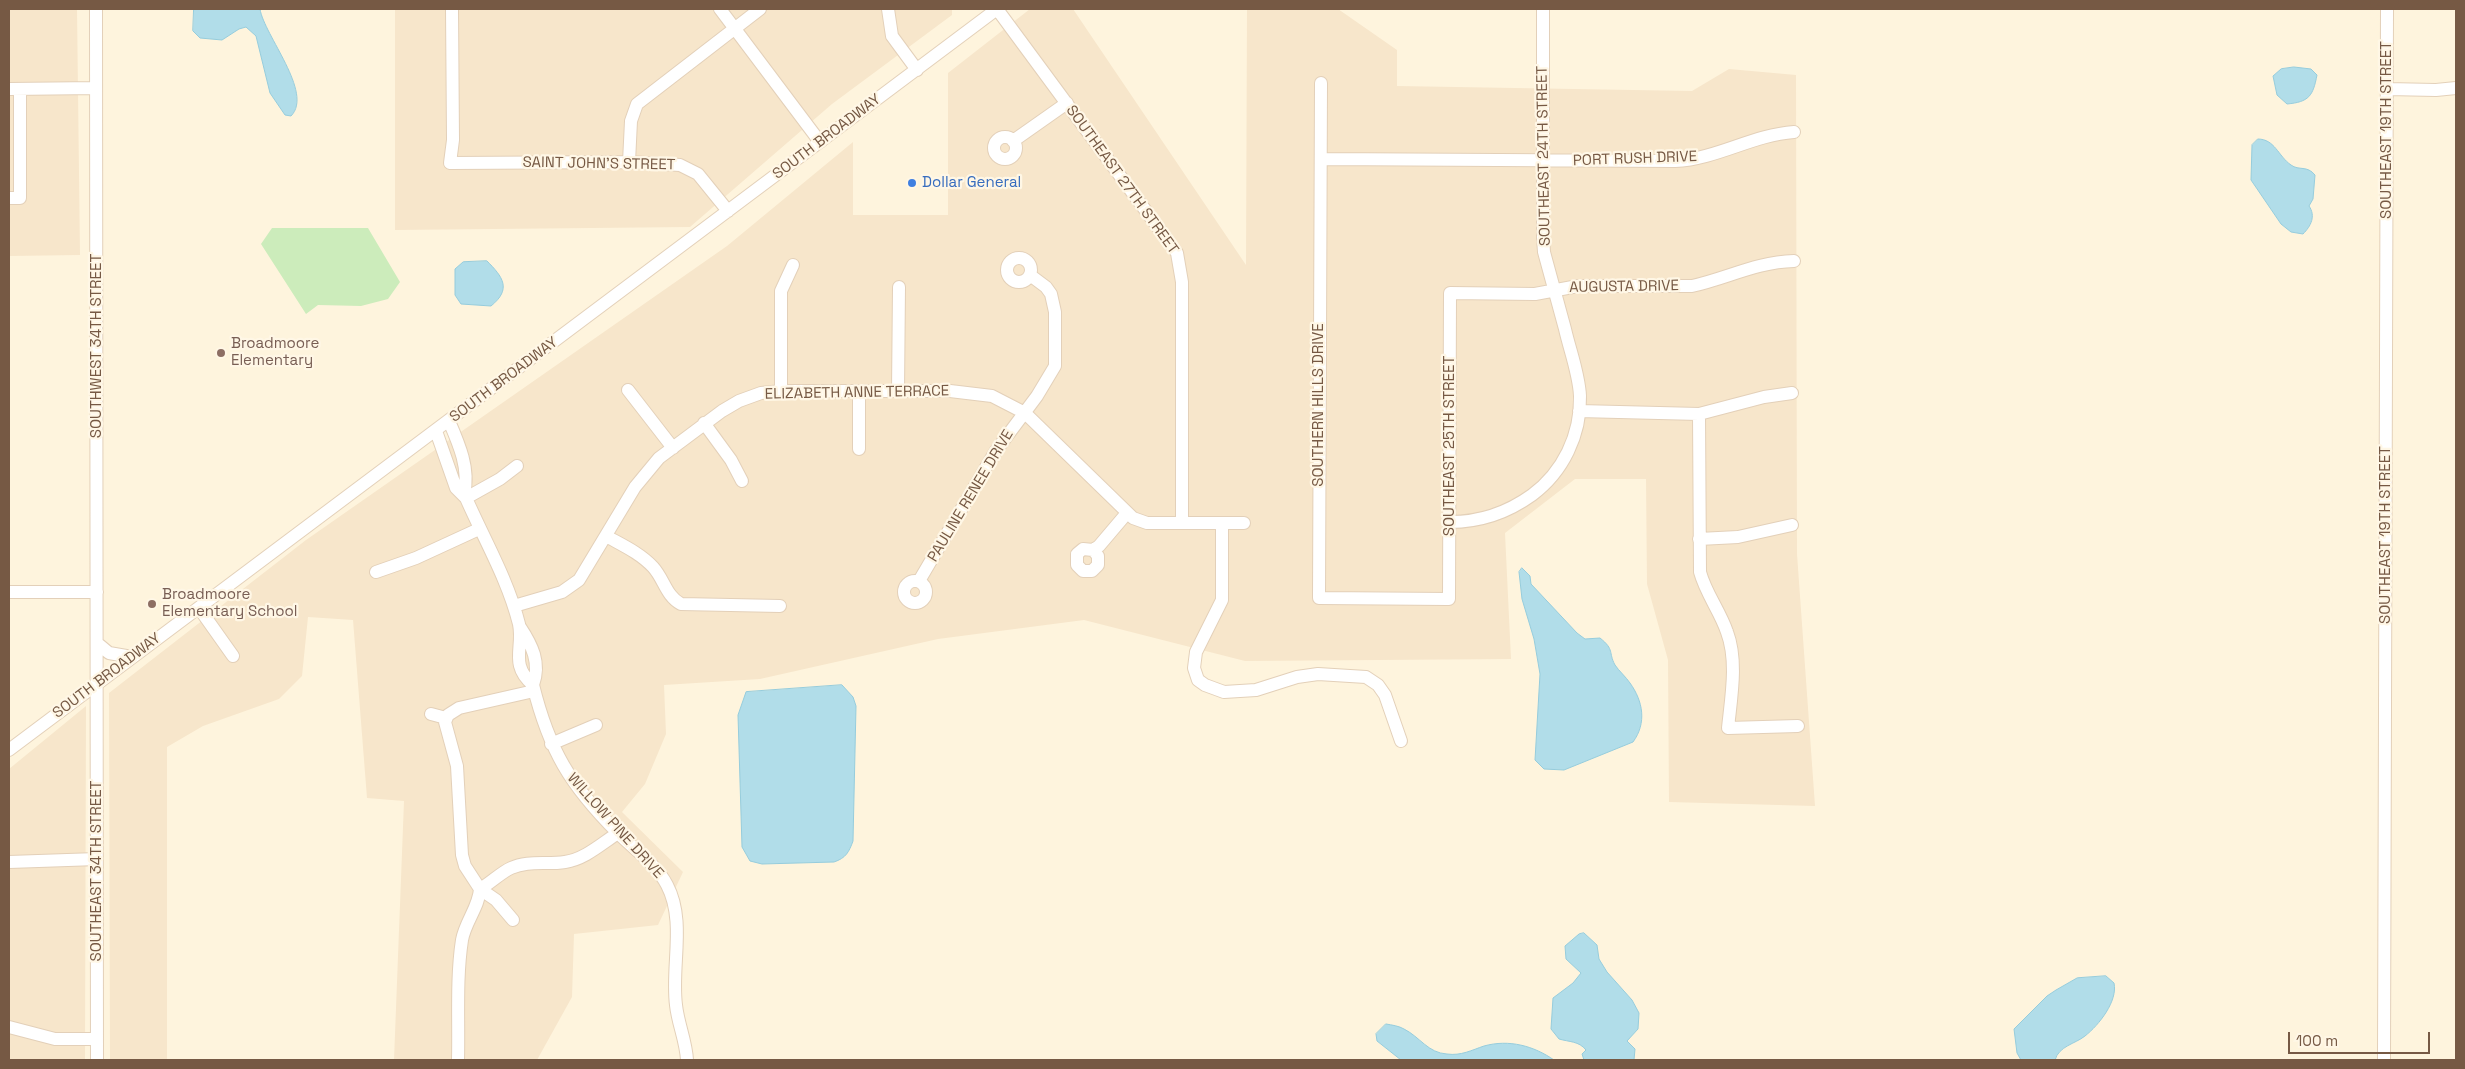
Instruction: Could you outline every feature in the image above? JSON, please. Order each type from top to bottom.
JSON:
[{"type":"street","name":"SOUTHWEST 34TH STREET","points":[[96,9],[97,683]]},
{"type":"street","name":"SAINT JOHN'S STREET","points":[[452,9],[452,140],[450,163],[629,162],[680,165],[690,168],[707,183],[728,211]]},
{"type":"street","points":[[720,9],[820,142]]},
{"type":"street","points":[[629,162],[631,121],[637,104],[760,9]]},
{"type":"street","points":[[888,9],[892,36],[917,70]]},
{"type":"street","name":"SOUTH BROADWAY","points":[[9,750],[997,9]]},
{"type":"street","name":"SOUTHEAST 27TH STREET","points":[[997,9],[1177,253],[1182,282],[1182,523]]},
{"type":"street","name":"SOUTHEAST 24TH STREET","points":[[1450,522],[1466,522],[1514,507],[1551,479],[1561,465],[1574,435],[1579,410],[1578,384],[1543,238],[1543,9]]},
{"type":"street","name":"SOUTHEAST 19TH STREET","points":[[2384,1060],[2387,9]]},
{"type":"street","name":"SOUTHERN HILLS DRIVE","points":[[1321,83],[1319,598],[1448,599]]},
{"type":"street","points":[[14,198],[14,89],[96,88]]},
{"type":"street","points":[[2387,89],[2436,90],[2456,88]]},
{"type":"street","points":[[1013,141],[1066,103]]},
{"type":"street","name":"PORT RUSH DRIVE","points":[[1321,159],[1690,160],[1712,155],[1767,135],[1794,132]]},
{"type":"street","name":"AUGUSTA DRIVE","points":[[1450,293],[1535,294],[1578,286],[1692,286],[1710,282],[1758,265],[1794,261]]},
{"type":"street","points":[[781,391],[781,291],[793,265]]},
{"type":"street","name":"PAULINE RENEE DRIVE","points":[[919,581],[995,452],[1047,381],[1056,361],[1055,312],[1051,294],[1046,286],[1030,275]]},
{"type":"street","points":[[898,391],[899,287]]},
{"type":"street","name":"SOUTHEAST 25TH STREET","points":[[1448,599],[1450,293]]},
{"type":"street","points":[[628,390],[672,448]]},
{"type":"street","name":"ELIZABETH ANNE TERRACE","points":[[514,606],[562,592],[572,586],[585,572],[646,472],[672,448],[704,424],[739,401],[761,393],[781,391],[898,391],[973,392],[992,396],[1024,413],[1127,513],[1147,523],[1244,523]]},
{"type":"street","points":[[859,391],[859,449]]},
{"type":"street","points":[[1579,410],[1699,414],[1764,397],[1792,393]]},
{"type":"street","points":[[1699,414],[1700,572],[1703,584],[1723,622],[1730,645],[1732,676],[1728,728],[1798,726]]},
{"type":"street","name":"WILLOW PINE DRIVE","points":[[449,421],[462,453],[467,484],[465,496]]},
{"type":"street","points":[[704,424],[731,460],[742,481]]},
{"type":"street","name":"WILLOW PINE DRIVE","points":[[436,431],[456,488],[465,496],[514,606],[520,627],[518,660],[526,679],[534,688],[551,744],[574,785],[618,833],[659,872],[668,886],[676,916],[676,1005],[686,1049],[686,1060]]},
{"type":"street","points":[[465,496],[500,479],[517,466]]},
{"type":"street","points":[[1093,550],[1099,546],[1127,513]]},
{"type":"street","points":[[1222,523],[1222,600],[1196,652],[1194,668],[1198,680],[1205,685],[1224,692],[1256,690],[1297,677],[1318,674],[1366,677],[1378,685],[1385,695],[1402,741]]},
{"type":"street","points":[[1699,539],[1738,537],[1792,525]]},
{"type":"street","points":[[376,572],[416,558],[479,529]]},
{"type":"street","points":[[606,536],[644,558],[657,572],[669,595],[681,604],[780,606]]},
{"type":"street","points":[[9,592],[97,592]]},
{"type":"street","points":[[198,608],[233,656]]},
{"type":"street","points":[[97,644],[109,653],[132,657]]},
{"type":"street","name":"SOUTHEAST 34TH STREET","points":[[97,683],[97,1060]]},
{"type":"street","points":[[513,920],[496,900],[480,890],[465,866],[462,855],[457,766],[445,722],[446,718],[459,708],[534,688]]},
{"type":"street","points":[[430,714],[446,718]]},
{"type":"street","points":[[551,744],[596,724]]},
{"type":"street","points":[[458,1060],[462,940],[467,919],[478,901],[480,890],[501,874],[521,864],[565,862],[576,859],[588,854],[618,833]]},
{"type":"street","points":[[9,862],[97,859]]},
{"type":"street","points":[[9,1026],[55,1039],[97,1039]]},
{"type":"shaded area","points":[[9,9],[77,9],[80,255],[9,256]]},
{"type":"shaded area","points":[[395,9],[952,9],[952,15],[832,104],[690,227],[395,230]]},
{"type":"shaded area","points":[[1030,9],[1073,9],[1246,265],[1247,9],[1338,9],[1397,50],[1397,86],[1692,91],[1729,69],[1796,75],[1797,554],[1815,806],[1669,802],[1668,660],[1647,584],[1646,479],[1575,479],[1505,533],[1511,659],[1245,661],[1084,620],[938,639],[760,679],[664,685],[666,734],[645,784],[622,812],[683,872],[658,925],[574,934],[572,997],[537,1060],[394,1060],[404,801],[367,798],[353,620],[308,617],[302,676],[279,699],[203,726],[167,747],[167,1060],[110,1060],[109,693],[306,540],[727,246],[853,142],[853,215],[948,215],[948,73]]},
{"type":"shaded area","points":[[86,706],[85,1060],[9,1060],[9,769]]},
{"type":"green space","points":[[272,228],[368,228],[400,282],[388,299],[361,306],[318,305],[306,314],[261,244]]},
{"type":"water","points":[[194,9],[260,9],[263,20],[292,79],[296,93],[296,106],[291,116],[285,115],[270,93],[256,36],[246,27],[239,29],[222,40],[200,38],[193,31]]},
{"type":"water","points":[[2294,67],[2311,69],[2317,75],[2314,88],[2309,97],[2300,102],[2287,104],[2277,95],[2273,76],[2281,69]]},
{"type":"water","points":[[2258,139],[2272,145],[2291,165],[2309,170],[2315,175],[2313,199],[2309,206],[2312,213],[2312,221],[2303,234],[2291,232],[2281,224],[2251,180],[2252,145]]},
{"type":"water","points":[[487,261],[497,272],[503,283],[503,289],[498,300],[491,306],[461,304],[455,295],[455,269],[463,262]]},
{"type":"water","points":[[1522,568],[1530,576],[1531,584],[1577,633],[1585,639],[1600,638],[1608,645],[1615,665],[1630,683],[1638,697],[1642,712],[1640,727],[1633,742],[1564,770],[1544,769],[1535,760],[1540,674],[1534,639],[1522,599],[1519,572]]},
{"type":"water","points":[[842,685],[853,697],[856,706],[853,841],[850,848],[844,856],[834,862],[762,864],[750,861],[742,847],[738,715],[746,692]]},
{"type":"water","points":[[1584,933],[1597,945],[1599,959],[1607,972],[1632,1000],[1639,1013],[1638,1029],[1627,1041],[1635,1049],[1634,1060],[1584,1060],[1582,1054],[1586,1050],[1583,1047],[1577,1043],[1559,1039],[1551,1029],[1553,998],[1573,983],[1581,973],[1566,959],[1565,946],[1579,934]]},
{"type":"water","points":[[2106,976],[2114,983],[2113,997],[2106,1012],[2090,1031],[2081,1039],[2060,1051],[2055,1060],[2021,1060],[2017,1053],[2014,1029],[2047,996],[2077,978]]},
{"type":"water","points":[[1386,1024],[1404,1029],[1429,1048],[1440,1053],[1457,1054],[1484,1046],[1503,1043],[1530,1048],[1554,1060],[1401,1060],[1377,1041],[1376,1034]]},
{"type":"place","name":"Dollar General","points":[[912,183]]},
{"type":"place","name":"Broadmoore Elementary","points":[[221,353]]},
{"type":"place","name":"Broadmoore Elementary School","points":[[152,604]]}]
